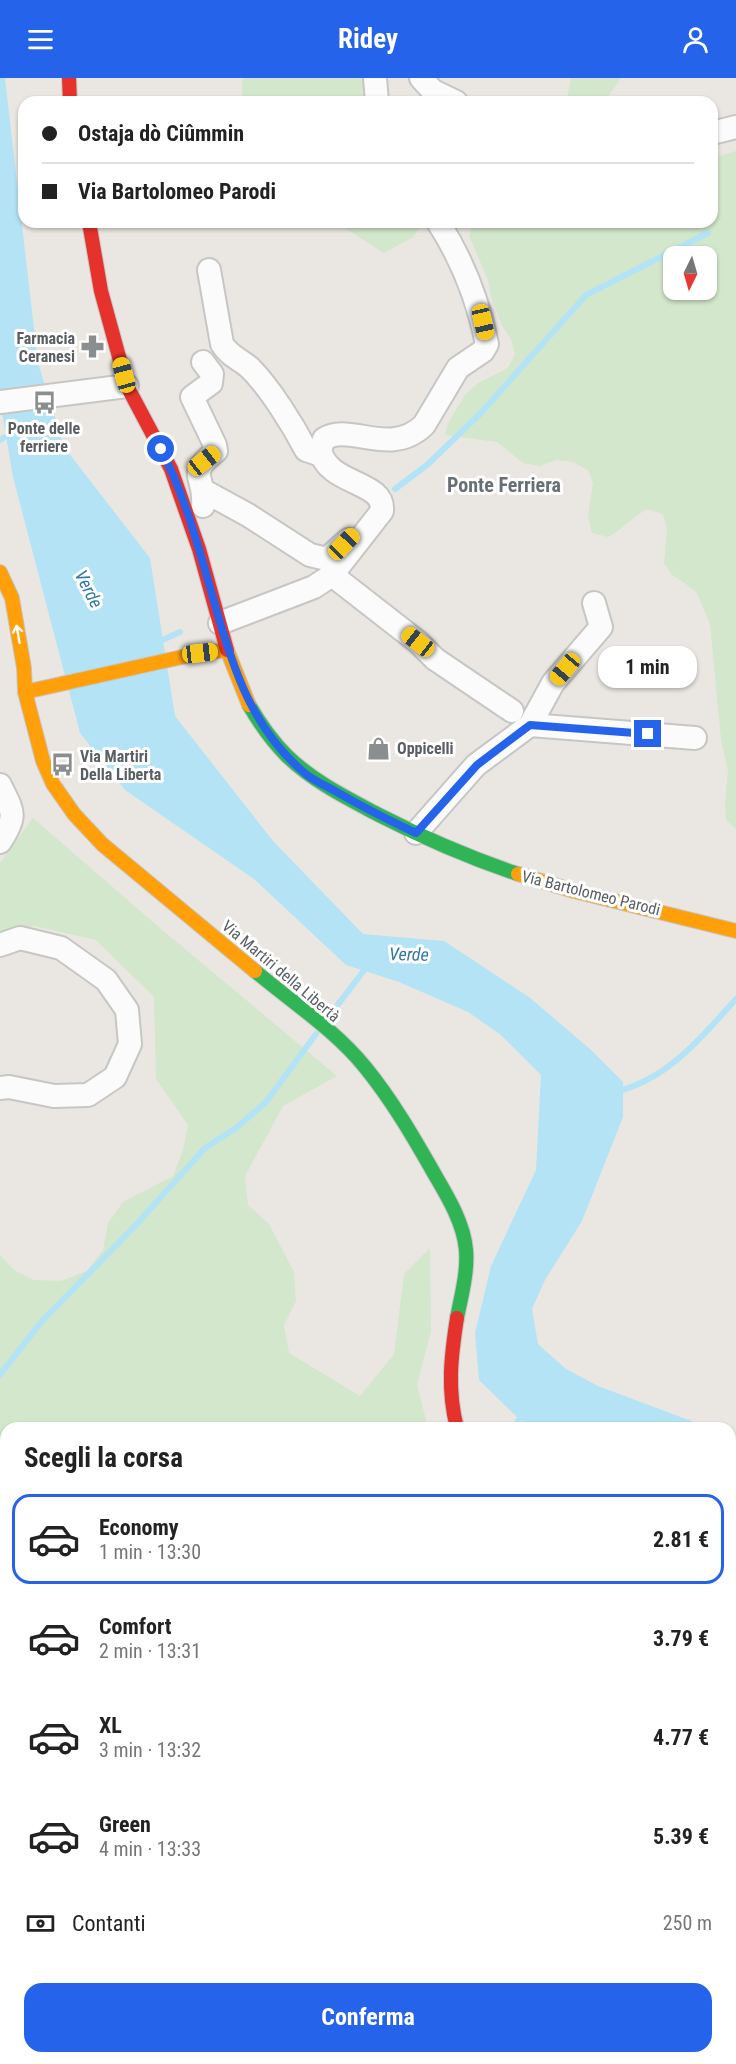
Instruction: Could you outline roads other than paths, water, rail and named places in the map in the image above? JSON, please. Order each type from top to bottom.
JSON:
[{"type":"main road","points":[[69,78],[70,96]]},
{"type":"main road","name":"Via Bartolomeo Parodi","points":[[90,228],[100,291],[127,386],[171,470],[188,517],[227,650],[246,698],[266,732],[308,775],[416,833],[514,873],[552,885],[688,917],[736,931]]},
{"type":"main road","name":"Via Martiri della Libertà","points":[[0,572],[12,598],[24,668],[25,692],[43,761],[53,784],[74,814],[102,844],[336,1038],[365,1067],[402,1120],[455,1212],[466,1248],[451,1380],[455,1422]]},
{"type":"main road","points":[[12,672],[25,692],[200,653],[227,650]]},
{"type":"street","points":[[375,78],[376,96]]},
{"type":"street","points":[[421,78],[433,91],[443,96]]},
{"type":"street","points":[[718,132],[736,127]]},
{"type":"street","points":[[321,455],[322,442],[333,435],[393,439],[406,437],[416,432],[424,424],[458,368],[483,351],[487,344],[471,285],[442,228]]},
{"type":"street","points":[[209,270],[222,344],[227,353],[251,369],[298,434],[306,450],[321,455],[333,471],[344,479],[367,488],[381,501],[382,511],[332,575],[314,587],[220,623]]},
{"type":"street","points":[[188,517],[203,508],[204,491],[198,470],[200,464],[216,451],[192,397],[211,383],[212,375],[203,362]]},
{"type":"street","points":[[0,402],[127,386]]},
{"type":"street","points":[[204,491],[248,515],[310,555],[321,559],[331,557],[359,528],[368,530]]},
{"type":"street","points":[[332,575],[418,642],[435,660],[512,711]]},
{"type":"street","points":[[416,833],[477,765],[530,725],[553,683],[601,627],[594,603]]},
{"type":"street","points":[[530,725],[695,738]]},
{"type":"street","points":[[0,785],[12,809],[11,825],[0,842]]},
{"type":"street","points":[[0,945],[20,938],[62,948],[106,980],[127,1010],[130,1044],[115,1077],[88,1095],[54,1095],[0,1088]]},
{"type":"water","name":"Verde","points":[[0,78],[5,78],[18,190],[18,228],[22,228],[38,363],[64,447],[150,558],[175,716],[273,841],[363,934],[444,941],[529,997],[590,1049],[623,1082],[623,1117],[582,1221],[545,1280],[532,1309],[538,1344],[566,1369],[598,1386],[694,1422],[524,1422],[479,1380],[475,1333],[491,1266],[536,1170],[541,1075],[501,1035],[468,1012],[399,982],[346,965],[254,879],[125,790],[80,733],[13,477],[0,400]]},
{"type":"waterway","points":[[395,489],[427,465],[480,414],[586,295],[708,233]]},
{"type":"waterway","points":[[0,440],[12,433]]},
{"type":"waterway","points":[[156,643],[180,632]]},
{"type":"waterway","points":[[327,1019],[368,965]]},
{"type":"waterway","points":[[615,1092],[634,1086],[667,1067],[696,1042],[736,999]]},
{"type":"waterway","points":[[0,1375],[42,1321],[135,1226],[205,1148],[236,1128],[266,1102],[316,1034]]},
{"type":"waterway","points":[[518,1422],[523,1413]]},
{"type":"place","name":"Farmacia Ceranesi","points":[[93,347]]},
{"type":"place","name":"Ponte delle ferriere","points":[[44,403]]},
{"type":"place","name":"Oppicelli","points":[[379,748]]},
{"type":"place","name":"Via Martiri Della Liberta","points":[[62,765]]},
{"type":"district","name":"Ponte Ferriera","points":[[504,485]]}]
